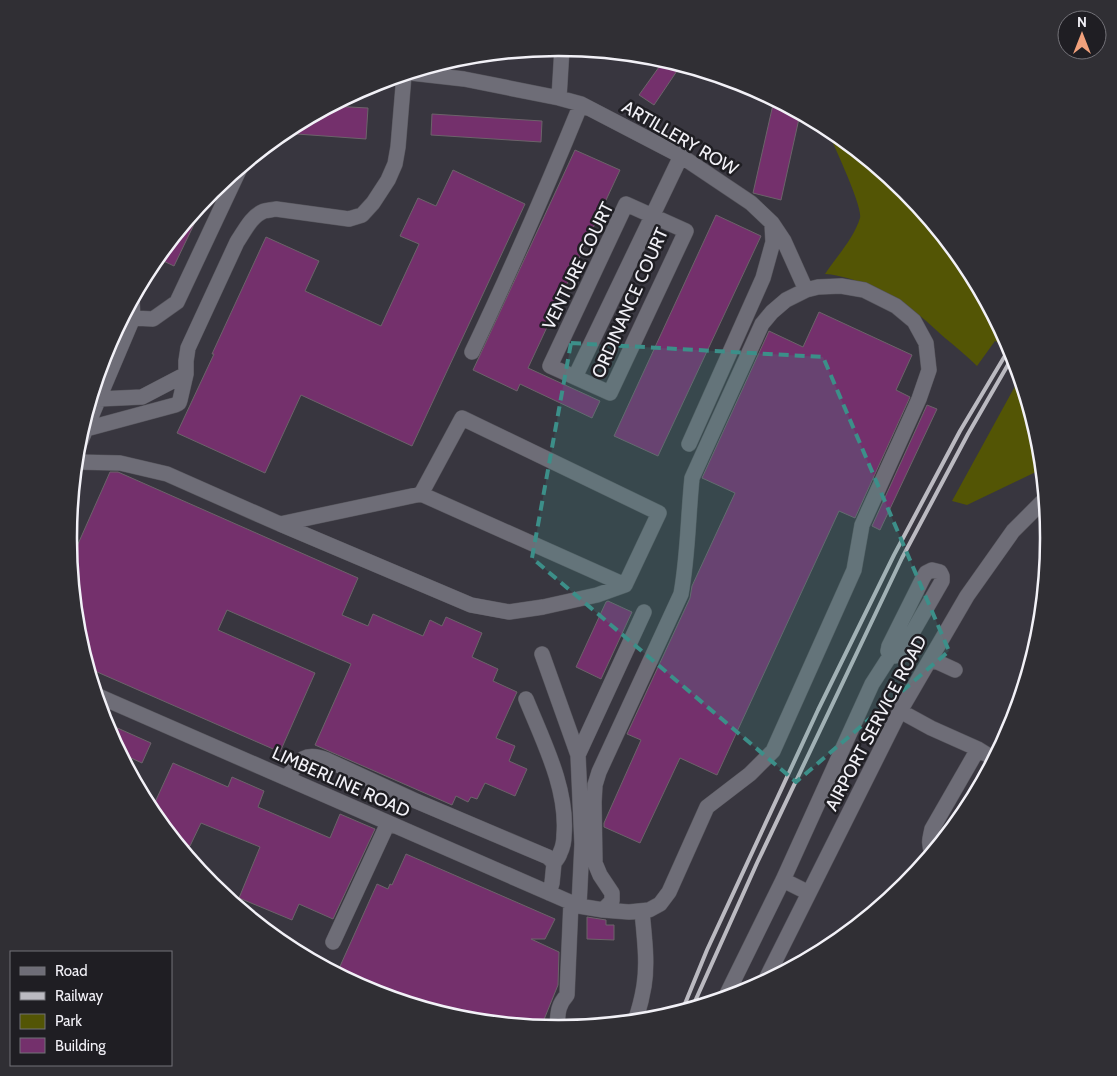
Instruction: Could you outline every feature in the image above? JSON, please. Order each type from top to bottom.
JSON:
[{"type":"street","points":[[561,98],[562,56]]},
{"type":"street","name":"ARTILLERY ROW","points":[[429,74],[464,79],[561,98],[581,104],[681,156],[751,203],[772,223],[784,241],[806,290]]},
{"type":"street","points":[[90,428],[178,403],[186,374],[188,348],[237,242],[257,215],[265,211],[276,210],[349,219],[362,215],[373,203],[388,180],[395,164],[403,82]]},
{"type":"street","points":[[472,352],[540,203],[581,104]]},
{"type":"street","points":[[575,377],[681,156]]},
{"type":"street","points":[[133,318],[153,319],[177,302],[233,184]]},
{"type":"street","name":"VENTURE COURT","points":[[575,377],[550,366],[626,204],[653,216]]},
{"type":"street","name":"ORDINANCE COURT","points":[[575,377],[610,393],[686,231],[653,216]]},
{"type":"street","points":[[689,444],[763,278],[773,242],[772,223]]},
{"type":"street","points":[[602,910],[612,901],[612,893],[600,875],[595,863],[595,785],[599,772],[681,594],[686,569],[692,478],[762,324],[772,312],[786,300],[806,290],[818,287],[841,286],[864,290],[896,306],[914,321],[926,343],[929,370],[920,399],[862,525],[854,570],[773,751],[750,774],[707,807],[669,892],[660,904],[648,910],[642,910],[646,964],[638,1013]]},
{"type":"street","points":[[108,367],[133,318],[133,313]]},
{"type":"street","points":[[99,399],[142,397],[186,374]]},
{"type":"street","points":[[93,412],[99,399],[101,387]]},
{"type":"street","points":[[83,462],[120,463],[167,474],[471,605],[508,612],[543,608],[626,585],[659,513],[462,418],[421,494]]},
{"type":"street","points":[[280,524],[421,494],[626,585]]},
{"type":"street","name":"AIRPORT SERVICE ROAD","points":[[770,971],[900,711],[967,596],[1013,531],[1039,505]]},
{"type":"street","points":[[932,570],[940,572],[942,581],[904,647],[895,656],[890,656],[888,651],[890,646],[926,573],[932,570]]},
{"type":"street","points":[[578,756],[644,612]]},
{"type":"street","points":[[542,654],[578,756],[582,844],[567,995],[558,1011],[557,1020]]},
{"type":"street","points":[[730,988],[782,880],[872,684],[890,656]]},
{"type":"street","points":[[931,659],[955,670]]},
{"type":"street","name":"LIMBERLINE ROAD","points":[[104,697],[575,904],[602,910],[629,912],[642,910]]},
{"type":"street","points":[[526,699],[544,742],[562,795],[565,824],[563,845],[554,863],[549,893]]},
{"type":"street","points":[[900,711],[989,756]]},
{"type":"street","points":[[930,845],[932,829],[978,749]]},
{"type":"street","points":[[287,778],[300,761],[307,757],[318,757],[539,853],[554,863]]},
{"type":"street","points":[[333,942],[388,823]]},
{"type":"street","points":[[782,880],[809,893]]},
{"type":"highlighted area","points":[[571,343],[823,357],[949,651],[796,782],[532,558]]},
{"type":"green space","points":[[832,142],[852,156],[899,197],[921,220],[959,270],[976,297],[999,343],[995,341],[977,366],[904,304],[878,290],[851,279],[825,274],[849,240],[860,218],[860,211]]},
{"type":"green space","points":[[1016,385],[1024,413],[1036,472],[967,505],[952,501]]},
{"type":"building","points":[[659,68],[677,72],[654,105],[639,95]]},
{"type":"building","points":[[773,106],[799,121],[781,200],[753,193]]},
{"type":"building","points":[[344,107],[368,108],[366,139],[296,134]]},
{"type":"building","points":[[432,114],[542,121],[541,142],[431,135]]},
{"type":"building","points":[[575,150],[620,170],[528,368],[600,401],[592,418],[520,384],[517,391],[473,370]]},
{"type":"building","points":[[453,170],[525,204],[412,446],[301,395],[265,473],[177,433],[266,237],[319,261],[305,291],[381,326],[419,244],[400,236],[418,198],[436,206]]},
{"type":"building","points":[[716,215],[761,236],[658,456],[614,436]]},
{"type":"building","points":[[196,220],[174,266],[164,261]]},
{"type":"building","points":[[819,312],[912,355],[896,390],[910,397],[855,518],[839,511],[717,775],[680,758],[640,843],[604,827],[604,823],[641,740],[627,734],[690,598],[692,586],[735,493],[702,478],[769,331],[803,347]]},
{"type":"building","points":[[927,405],[937,409],[880,530],[872,526]]},
{"type":"building","points":[[110,472],[118,472],[358,578],[342,615],[368,626],[373,614],[423,636],[430,620],[442,626],[446,617],[482,633],[472,657],[498,669],[493,681],[517,692],[496,738],[515,746],[509,761],[527,769],[515,796],[485,783],[477,799],[471,797],[468,802],[456,796],[452,805],[315,745],[351,664],[227,610],[218,630],[315,673],[280,752],[95,671],[81,601],[77,546]]},
{"type":"building","points":[[608,601],[632,612],[601,679],[576,667]]},
{"type":"building","points":[[115,727],[151,743],[142,763],[129,757]]},
{"type":"building","points":[[173,763],[228,787],[232,777],[264,791],[258,807],[330,838],[340,814],[375,829],[333,919],[299,904],[292,920],[239,898],[260,847],[201,823],[190,846],[187,845],[155,802]]},
{"type":"building","points":[[406,854],[555,919],[545,939],[531,939],[559,952],[558,985],[544,1020],[496,1016],[434,1003],[374,983],[340,967],[377,884],[388,889],[390,884],[392,885]]},
{"type":"building","points":[[587,917],[606,920],[606,925],[614,925],[614,940],[587,939]]},
{"type":"railway","points":[[686,1002],[707,950],[818,710],[894,555],[960,431],[1005,356]]},
{"type":"railway","points":[[696,999],[757,863],[902,558],[968,434],[1008,365]]}]
